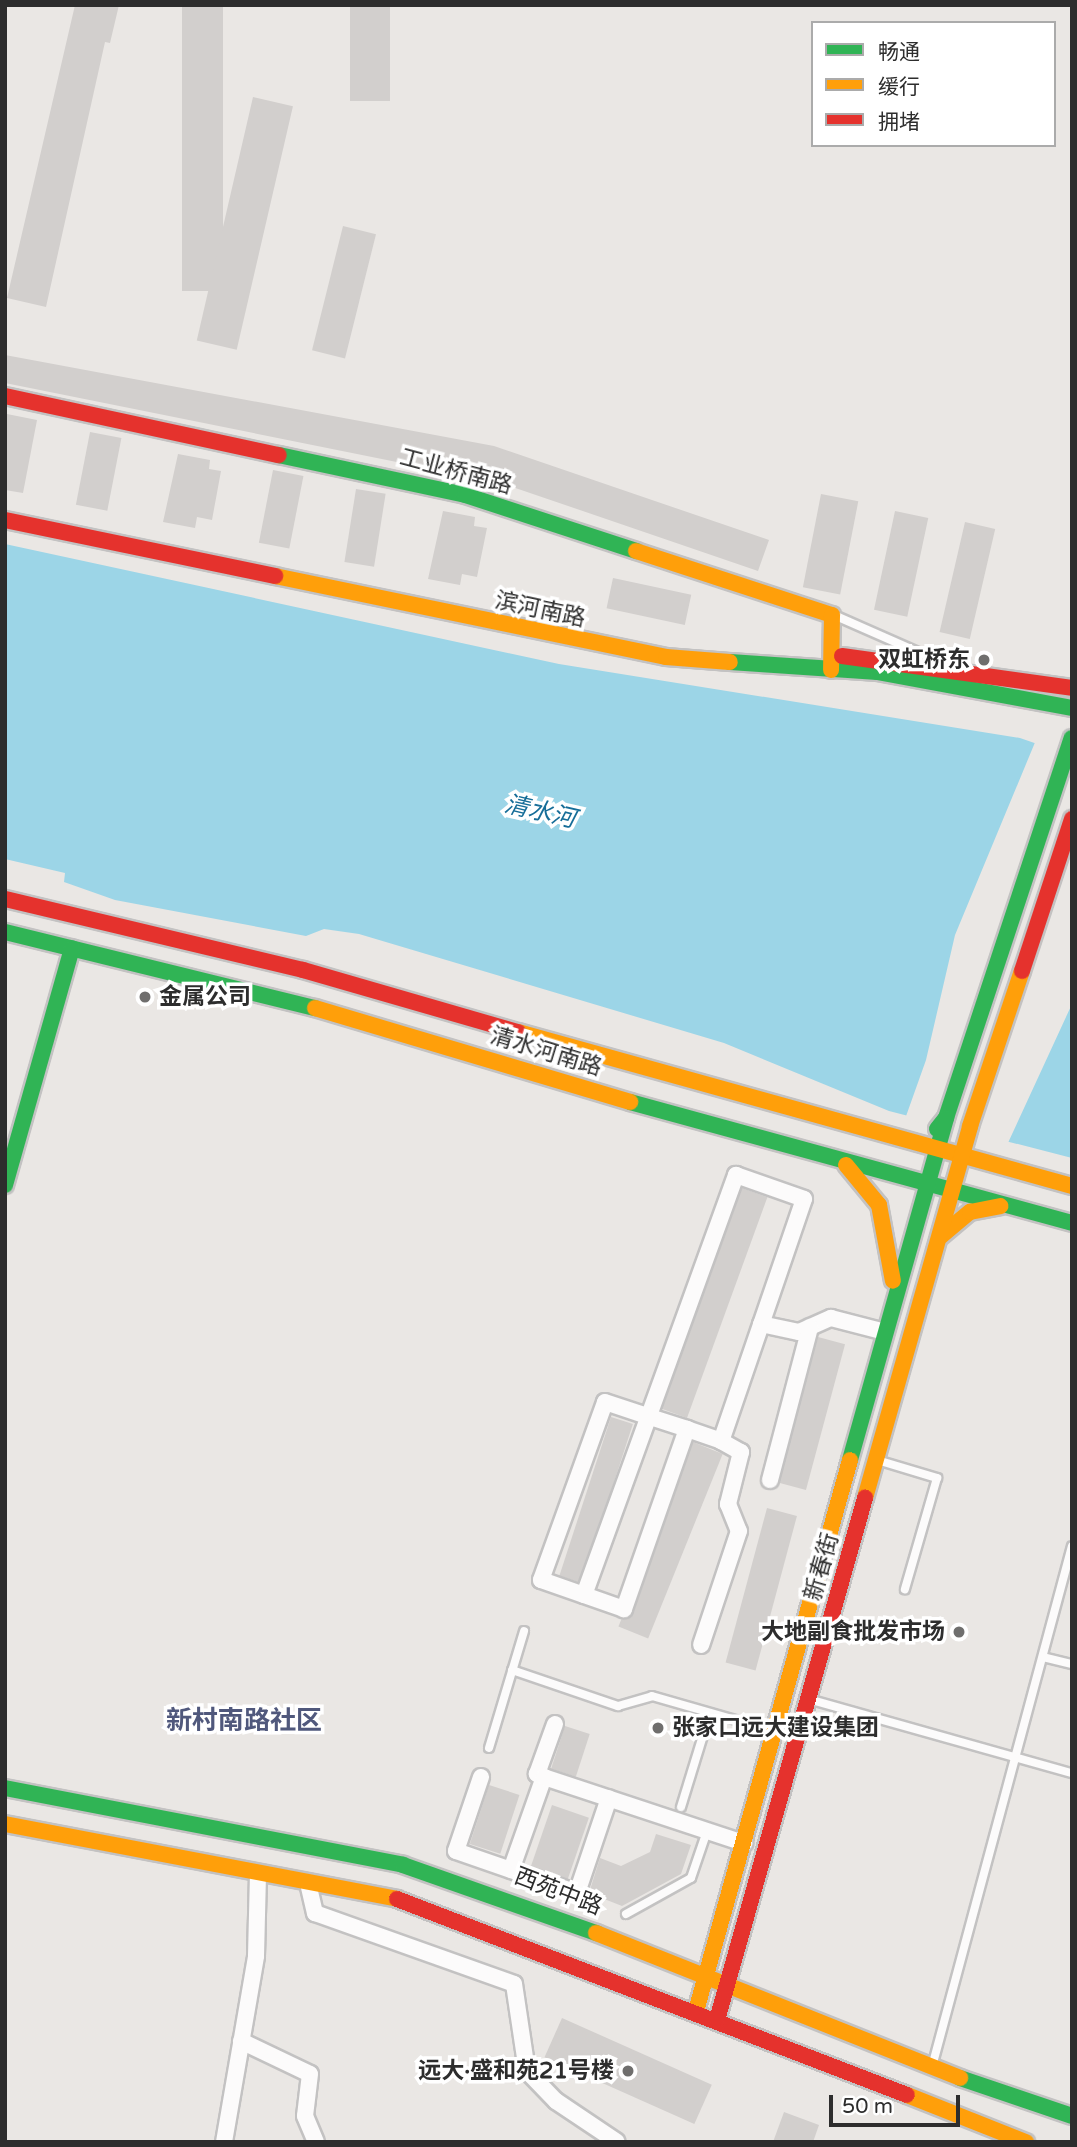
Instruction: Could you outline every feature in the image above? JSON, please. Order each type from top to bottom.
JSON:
[{"type":"main road","name":"工业桥南路","points":[[5,396],[465,495],[832,615]]},
{"type":"main road","name":"滨河南路","points":[[5,510],[623,638],[831,663],[1072,708]]},
{"type":"main road","name":"滨河南路","points":[[5,520],[552,636],[677,658],[958,669],[1072,688]]},
{"type":"main road","points":[[831,663],[832,615]]},
{"type":"main road","name":"新春街","points":[[696,2011],[936,1151],[1072,738]]},
{"type":"main road","name":"新春街","points":[[717,2020],[970,1126],[1072,819]]},
{"type":"main road","name":"清水河南路","points":[[5,899],[303,970],[901,1142],[1072,1186]]},
{"type":"main road","name":"清水河南路","points":[[5,932],[358,1020],[846,1164],[1072,1223]]},
{"type":"main road","points":[[5,1185],[11,1144],[72,948]]},
{"type":"main road","points":[[901,1142],[926,1138],[946,1118]]},
{"type":"main road","points":[[970,1126],[981,1156],[994,1166]]},
{"type":"main road","points":[[846,1164],[880,1205],[892,1249],[894,1300]]},
{"type":"main road","points":[[939,1237],[970,1212],[1006,1206]]},
{"type":"main road","name":"西苑中路","points":[[5,1788],[403,1865],[490,1891],[708,1974],[933,2066],[1072,2116]]},
{"type":"main road","points":[[5,1824],[390,1897],[452,1917],[1026,2142]]},
{"type":"street","points":[[584,1595],[736,1175],[804,1199],[721,1441]]},
{"type":"street","points":[[761,1324],[799,1332],[831,1318],[885,1332]]},
{"type":"street","points":[[770,1480],[810,1327]]},
{"type":"street","points":[[687,1429],[624,1609],[541,1580],[605,1402],[687,1429],[721,1441],[741,1452],[728,1504],[739,1531],[701,1644]]},
{"type":"street","points":[[555,1724],[537,1774],[744,1843]]},
{"type":"street","points":[[481,1777],[456,1852],[577,1893],[609,1798]]},
{"type":"street","points":[[512,1870],[544,1777]]},
{"type":"street","points":[[225,2142],[256,1956],[258,1874]]},
{"type":"street","points":[[308,1883],[315,1913],[514,1984],[527,2071],[556,2101],[617,2142]]},
{"type":"street","points":[[241,2041],[310,2074],[305,2116],[316,2142]]},
{"type":"lane","points":[[832,615],[958,669]]},
{"type":"lane","points":[[876,1459],[937,1478],[905,1589]]},
{"type":"lane","points":[[933,2066],[1072,1546]]},
{"type":"lane","points":[[489,1748],[524,1632]]},
{"type":"lane","points":[[1043,1657],[1072,1664]]},
{"type":"lane","points":[[512,1670],[618,1706],[652,1696],[775,1732]]},
{"type":"lane","points":[[808,1699],[1017,1754],[1072,1773]]},
{"type":"lane","points":[[681,1807],[710,1713]]},
{"type":"lane","points":[[626,1914],[691,1878],[706,1831]]},
{"type":"water","name":"清水河","points":[[5,544],[559,664],[1020,738],[1072,756],[1072,1158],[889,1111],[724,1043],[359,934],[324,929],[306,936],[115,900],[64,882],[65,873],[5,859]]},
{"type":"pier","points":[[1036,740],[1072,752],[1072,1004],[1007,1145],[905,1119],[926,1060],[955,935]]},
{"type":"building","points":[[75,5],[119,5],[110,43],[105,42],[46,307],[7,298]]},
{"type":"building","points":[[182,5],[223,5],[223,291],[182,291]]},
{"type":"building","points":[[350,5],[390,5],[390,101],[350,101]]},
{"type":"building","points":[[253,97],[293,106],[237,350],[197,341]]},
{"type":"building","points":[[343,226],[376,234],[345,358],[312,350]]},
{"type":"building","points":[[5,355],[494,446],[769,540],[758,571],[501,483],[5,383]]},
{"type":"building","points":[[7,414],[37,420],[23,493],[5,490]]},
{"type":"building","points":[[90,432],[121,438],[107,511],[76,505]]},
{"type":"building","points":[[178,454],[210,460],[209,469],[221,471],[212,520],[197,517],[195,528],[163,522]]},
{"type":"building","points":[[273,470],[303,476],[289,549],[259,543]]},
{"type":"building","points":[[356,489],[386,494],[374,567],[344,562]]},
{"type":"building","points":[[821,494],[858,501],[840,595],[803,587]]},
{"type":"building","points":[[443,511],[475,517],[474,526],[487,528],[477,577],[462,574],[460,585],[428,579]]},
{"type":"building","points":[[895,511],[928,518],[907,617],[874,610]]},
{"type":"building","points":[[965,522],[995,529],[970,639],[940,632]]},
{"type":"building","points":[[613,578],[691,595],[685,625],[607,608]]},
{"type":"building","points":[[742,1188],[767,1197],[687,1418],[662,1409]]},
{"type":"building","points":[[818,1337],[845,1344],[806,1490],[779,1483]]},
{"type":"building","points":[[611,1417],[633,1424],[581,1583],[559,1576]]},
{"type":"building","points":[[693,1442],[723,1454],[648,1638],[618,1627]]},
{"type":"building","points":[[767,1508],[797,1516],[756,1671],[726,1663]]},
{"type":"building","points":[[565,1726],[590,1734],[576,1777],[551,1769]]},
{"type":"building","points":[[489,1785],[519,1795],[500,1854],[470,1844]]},
{"type":"building","points":[[552,1805],[589,1818],[568,1879],[531,1866]]},
{"type":"building","points":[[656,1834],[691,1845],[681,1874],[622,1906],[589,1893],[600,1858],[621,1866],[650,1852]]},
{"type":"building","name":"远大·盛和苑21号楼","points":[[562,2018],[712,2085],[694,2124],[545,2057]]},
{"type":"building","points":[[784,2112],[819,2125],[813,2142],[773,2142]]},
{"type":"traffic: fast","points":[[279,455],[465,495],[636,551]]},
{"type":"traffic: fast","points":[[730,662],[878,672],[1072,708]]},
{"type":"traffic: fast","points":[[937,1129],[946,1118],[1072,738]]},
{"type":"traffic: fast","points":[[5,932],[315,1008]]},
{"type":"traffic: fast","points":[[5,1185],[72,948]]},
{"type":"traffic: fast","points":[[630,1102],[1072,1223]]},
{"type":"traffic: fast","points":[[850,1460],[946,1118]]},
{"type":"traffic: fast","points":[[5,1788],[403,1865],[596,1933]]},
{"type":"traffic: fast","points":[[960,2078],[1072,2116]]},
{"type":"traffic: slow","points":[[636,551],[832,615],[831,670]]},
{"type":"traffic: slow","points":[[275,576],[666,657],[730,662]]},
{"type":"traffic: slow","points":[[865,1498],[970,1126],[1022,971]]},
{"type":"traffic: slow","points":[[315,1008],[630,1102]]},
{"type":"traffic: slow","points":[[518,1032],[1072,1186]]},
{"type":"traffic: slow","points":[[846,1165],[879,1205],[893,1281]]},
{"type":"traffic: slow","points":[[941,1236],[970,1212],[1000,1206]]},
{"type":"traffic: slow","points":[[696,2011],[850,1460]]},
{"type":"traffic: slow","points":[[5,1824],[397,1899]]},
{"type":"traffic: slow","points":[[596,1933],[960,2078]]},
{"type":"traffic: slow","points":[[907,2095],[1026,2142]]},
{"type":"traffic: jam","points":[[5,396],[279,455]]},
{"type":"traffic: jam","points":[[5,520],[275,576]]},
{"type":"traffic: jam","points":[[842,656],[1072,688]]},
{"type":"traffic: jam","points":[[1022,971],[1072,819]]},
{"type":"traffic: jam","points":[[5,899],[303,970],[518,1032]]},
{"type":"traffic: jam","points":[[717,2020],[865,1498]]},
{"type":"traffic: jam","points":[[397,1899],[907,2095]]},
{"type":"place","name":"双虹桥东","points":[[984,660]]},
{"type":"place","name":"金属公司","points":[[145,997]]},
{"type":"place","name":"大地副食批发市场","points":[[959,1632]]},
{"type":"place","name":"张家口远大建设集团","points":[[658,1728]]},
{"type":"place","name":"远大·盛和苑21号楼","points":[[628,2071]]},
{"type":"district","name":"新村南路社区","points":[[244,1721]]}]
